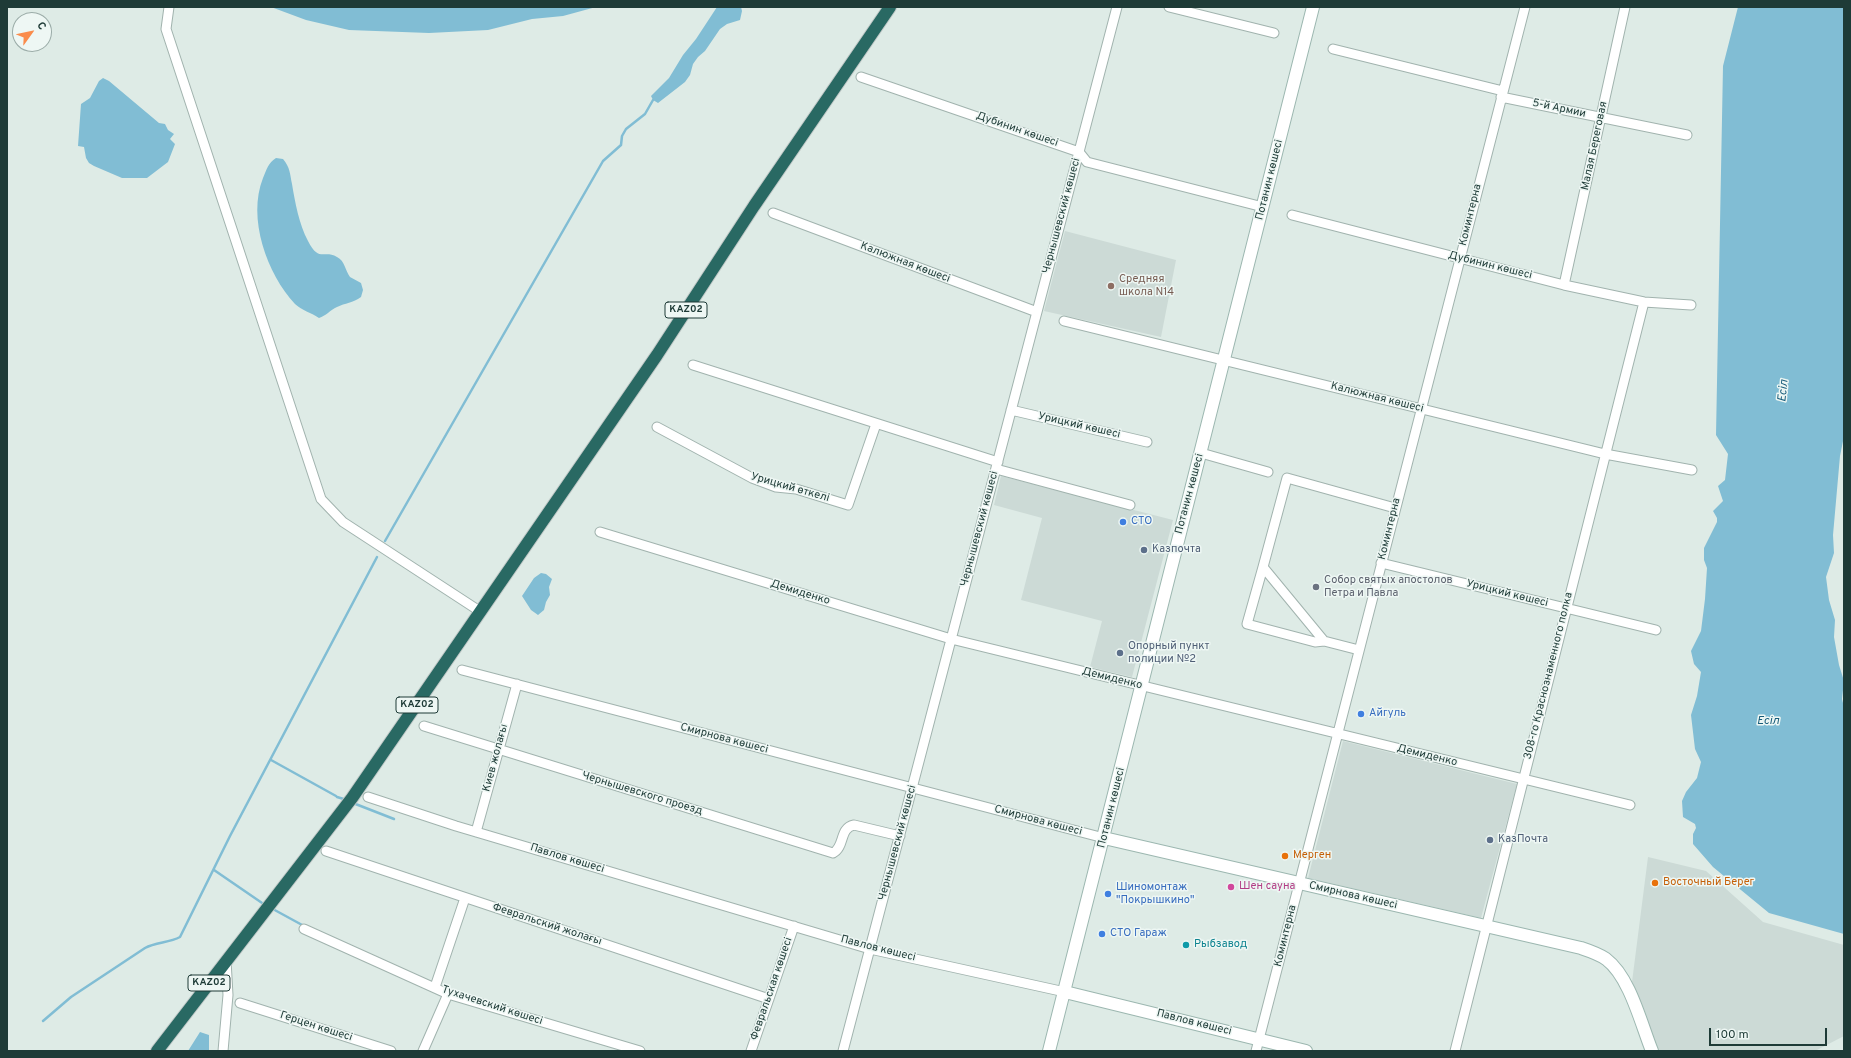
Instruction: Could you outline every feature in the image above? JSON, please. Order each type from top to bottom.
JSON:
[{"type":"highway","name":"KAZ02","points":[[157,1051],[349,802],[657,355],[754,206],[890,7]]},
{"type":"main road","name":"Потанин көшесі","points":[[1050,1051],[1313,7]]},
{"type":"main road","name":"Смирнова көшесі","points":[[1104,838],[1594,952],[1612,964],[1623,978],[1652,1051]]},
{"type":"main road","name":"Павлов көшесі","points":[[1065,992],[1257,1045],[1306,1051]]},
{"type":"street","points":[[169,7],[166,29],[321,499],[343,522],[481,612]]},
{"type":"street","name":"Чернышевский көшесі","points":[[843,1051],[1117,7]]},
{"type":"street","points":[[1169,7],[1274,33]]},
{"type":"street","name":"Коминтерна","points":[[1257,1045],[1525,7]]},
{"type":"street","name":"Малая Береговая","points":[[1564,285],[1625,7]]},
{"type":"street","name":"5-й Армии","points":[[1334,49],[1502,94],[1601,118],[1687,135]]},
{"type":"street","name":"Дубинин көшесі","points":[[861,77],[1079,152],[1087,162],[1263,207]]},
{"type":"street","name":"Калюжная көшесі","points":[[774,213],[1037,312]]},
{"type":"street","name":"Дубинин көшесі","points":[[1292,215],[1564,285],[1644,302],[1691,305]]},
{"type":"street","name":"308-го Краснознаменного полка","points":[[1455,1051],[1644,302]]},
{"type":"street","name":"Калюжная көшесі","points":[[1064,321],[1606,454],[1692,470]]},
{"type":"street","points":[[693,365],[997,465],[1130,505]]},
{"type":"street","name":"Урицкий көшесі","points":[[1011,410],[1147,442]]},
{"type":"street","name":"Урицкий өткелі","points":[[657,427],[752,478],[776,487],[796,489],[848,505],[876,424]]},
{"type":"street","points":[[1201,453],[1268,472]]},
{"type":"street","points":[[1359,650],[1324,641],[1315,642],[1247,624],[1286,478],[1395,508]]},
{"type":"street","name":"Демиденко","points":[[600,532],[951,639],[1630,805]]},
{"type":"street","name":"Урицкий көшесі","points":[[1382,563],[1656,630]]},
{"type":"street","points":[[1263,567],[1324,641]]},
{"type":"street","name":"Смирнова көшесі","points":[[462,670],[1104,838]]},
{"type":"street","name":"Киев жолағы","points":[[476,832],[517,684]]},
{"type":"street","name":"Чернышевского проезд","points":[[424,726],[833,853],[837,850],[847,828],[854,825],[900,836]]},
{"type":"street","name":"Павлов көшесі","points":[[368,797],[456,826],[870,949],[1065,992]]},
{"type":"street","name":"Февральский жолағы","points":[[326,851],[769,999]]},
{"type":"street","points":[[434,987],[465,898]]},
{"type":"street","name":"Февральская көшесі","points":[[751,1051],[794,926]]},
{"type":"street","name":"Тухачевский көшесі","points":[[304,929],[448,994],[640,1051]]},
{"type":"street","points":[[223,1051],[228,995],[226,960]]},
{"type":"street","points":[[423,1051],[448,994]]},
{"type":"street","name":"Герцен көшесі","points":[[240,1003],[391,1051]]},
{"type":"shaded area","name":"Средняя школа N14","points":[[1065,231],[1176,260],[1161,337],[1044,311]]},
{"type":"shaded area","points":[[1001,476],[1173,520],[1132,677],[1090,667],[1102,621],[1021,600],[1042,518],[994,505]]},
{"type":"shaded area","points":[[1343,741],[1517,784],[1481,918],[1308,878]]},
{"type":"shaded area","points":[[1648,857],[1706,871],[1763,922],[1844,945],[1844,1036],[1815,1051],[1659,1051],[1632,982]]},
{"type":"water","points":[[271,7],[596,7],[563,16],[532,19],[488,30],[429,33],[349,30],[306,20]]},
{"type":"water","points":[[717,7],[741,7],[742,11],[740,20],[727,24],[720,29],[705,51],[693,64],[690,75],[685,82],[658,103],[653,100],[651,96],[669,78],[683,55],[696,39]]},
{"type":"water","name":"Есіл","points":[[1738,7],[1844,7],[1844,436],[1840,456],[1833,535],[1834,553],[1826,577],[1829,600],[1835,620],[1834,637],[1839,665],[1844,681],[1842,699],[1844,707],[1844,934],[1769,913],[1713,867],[1693,844],[1693,834],[1696,828],[1695,824],[1683,817],[1682,801],[1686,792],[1697,778],[1701,762],[1695,749],[1691,715],[1697,696],[1701,672],[1694,664],[1691,651],[1701,631],[1707,568],[1704,560],[1704,548],[1717,522],[1717,518],[1713,511],[1723,501],[1718,486],[1725,480],[1728,454],[1716,435],[1723,66]]},
{"type":"water","points":[[103,78],[109,81],[159,123],[165,124],[168,130],[174,134],[170,139],[175,144],[168,162],[147,178],[122,178],[94,166],[89,163],[86,158],[84,147],[78,146],[81,104],[90,98],[99,81]]},
{"type":"water","points":[[276,158],[283,159],[288,168],[300,220],[312,248],[319,254],[329,254],[340,259],[350,277],[361,283],[363,290],[361,297],[358,299],[337,307],[319,318],[297,306],[285,292],[268,261],[262,245],[257,210],[259,194],[263,178],[269,164]]},
{"type":"water","points":[[541,573],[546,574],[552,579],[549,587],[550,595],[544,610],[538,615],[531,610],[522,596],[534,578]]},
{"type":"water","points":[[200,1032],[209,1035],[209,1051],[188,1051]]},
{"type":"waterway","points":[[385,541],[603,161],[621,145],[622,136],[626,129],[645,114],[653,100]]},
{"type":"waterway","points":[[43,1021],[71,997],[145,948],[180,937],[230,836],[377,557]]},
{"type":"waterway","points":[[271,760],[336,796]]},
{"type":"waterway","points":[[337,797],[347,800]]},
{"type":"waterway","points":[[353,803],[394,819]]},
{"type":"waterway","points":[[214,870],[265,905]]},
{"type":"waterway","points":[[271,908],[304,926]]},
{"type":"place","name":"Средняя школа N14","points":[[1111,286]]},
{"type":"place","name":"СТО","points":[[1123,522]]},
{"type":"place","name":"Казпочта","points":[[1144,550]]},
{"type":"place","name":"Собор святых апостолов Петра и Павла","points":[[1316,587]]},
{"type":"place","name":"Опорный пункт полиции №2","points":[[1120,653]]},
{"type":"place","name":"Айгуль","points":[[1361,714]]},
{"type":"place","name":"КазПочта","points":[[1490,840]]},
{"type":"place","name":"Мерген","points":[[1285,856]]},
{"type":"place","name":"Восточный Берег","points":[[1655,883]]},
{"type":"place","name":"Шен сауна","points":[[1231,887]]},
{"type":"place","name":"Шиномонтаж \"Покрышкино\"","points":[[1108,894]]},
{"type":"place","name":"СТО Гараж","points":[[1102,934]]},
{"type":"place","name":"Рыбзавод","points":[[1186,945]]}]
